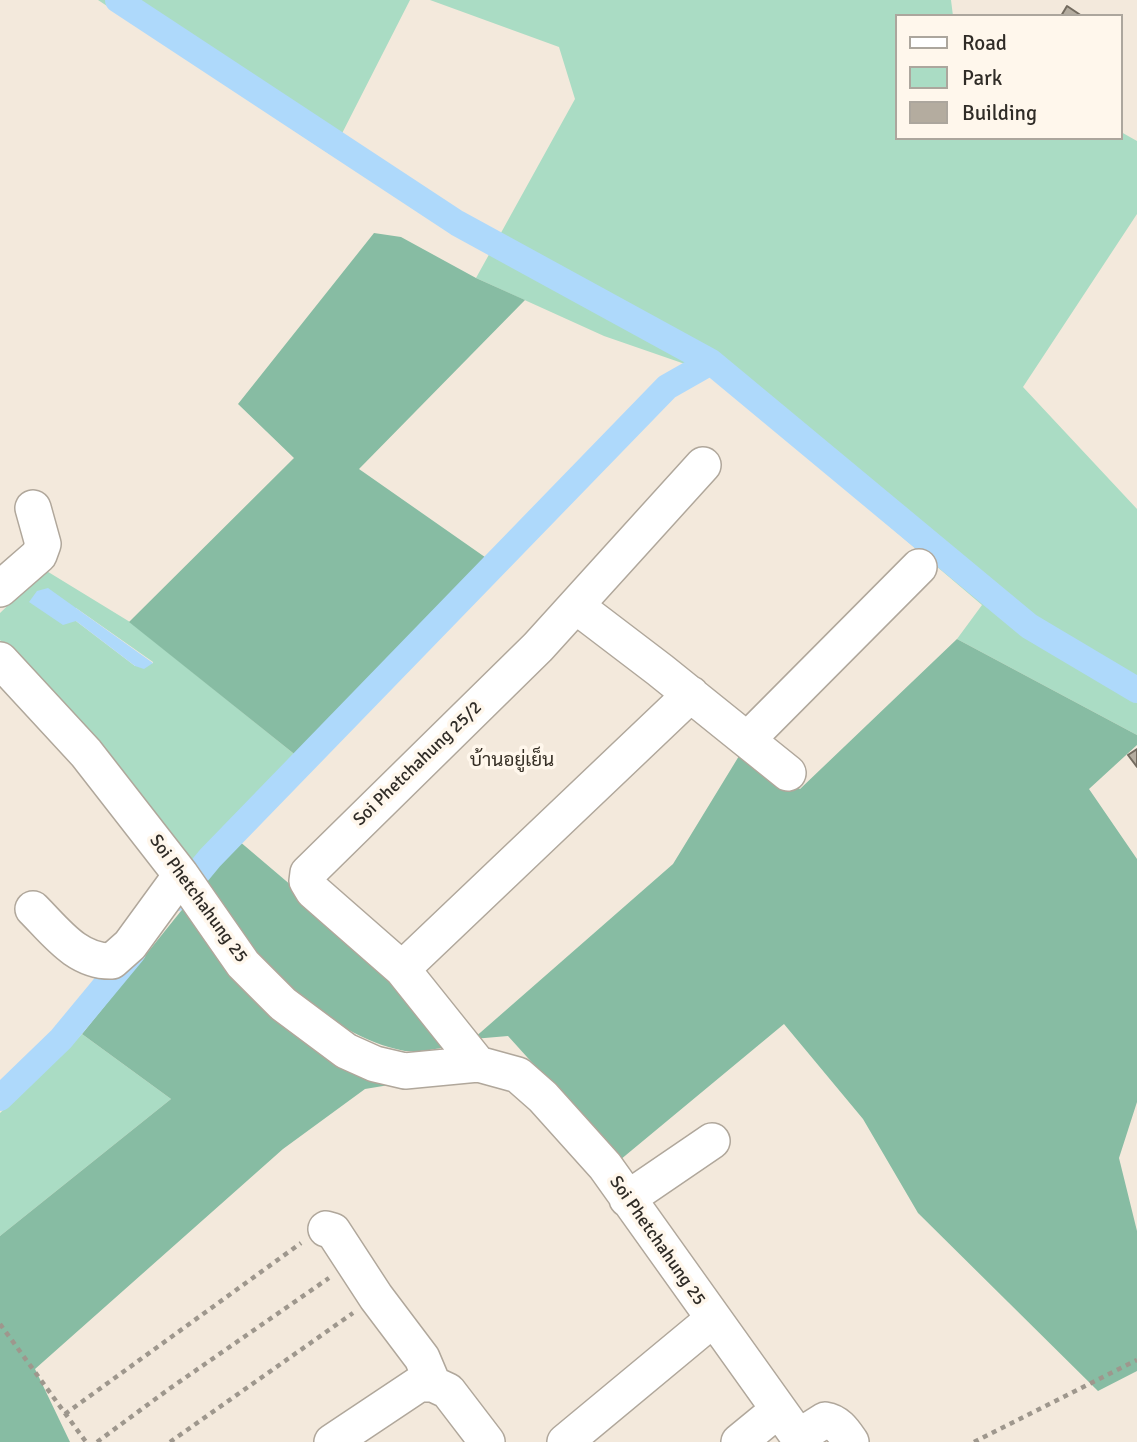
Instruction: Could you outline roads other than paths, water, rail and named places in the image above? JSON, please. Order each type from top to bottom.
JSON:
[{"type":"street","name":"Soi Phetchahung 25/2","points":[[478,1064],[402,969],[313,891],[307,881],[308,873],[576,606],[703,465]]},
{"type":"street","points":[[0,589],[39,555],[43,544],[33,508]]},
{"type":"street","points":[[747,740],[919,567]]},
{"type":"street","points":[[576,606],[788,773]]},
{"type":"street","name":"Soi Phetchahung 25","points":[[0,660],[86,753],[181,875],[243,964],[283,1004],[346,1051],[375,1064],[405,1070],[478,1064],[518,1075],[543,1097],[604,1166],[800,1440]]},
{"type":"street","points":[[402,969],[691,694]]},
{"type":"street","points":[[33,909],[73,949],[96,961],[112,961],[130,945],[181,875]]},
{"type":"street","points":[[627,1199],[712,1141]]},
{"type":"street","points":[[326,1228],[333,1231],[376,1297],[422,1359],[433,1384]]},
{"type":"street","points":[[565,1442],[712,1320]]},
{"type":"street","points":[[332,1442],[419,1384],[433,1384],[448,1391],[487,1442]]},
{"type":"street","points":[[739,1442],[778,1410]]},
{"type":"street","points":[[800,1440],[825,1420],[833,1421],[841,1427],[851,1442]]},
{"type":"water","points":[[48,588],[153,663],[144,669],[135,666],[76,621],[63,625],[29,602],[37,591]]},
{"type":"waterway","points":[[118,0],[457,223],[711,362],[1029,626],[1137,690]]},
{"type":"waterway","points":[[177,898],[210,858],[667,387],[711,362]]},
{"type":"waterway","points":[[0,1098],[61,1039],[133,952]]},
{"type":"district","name":"บ้านอยู่เย็น","points":[[512,761]]}]
